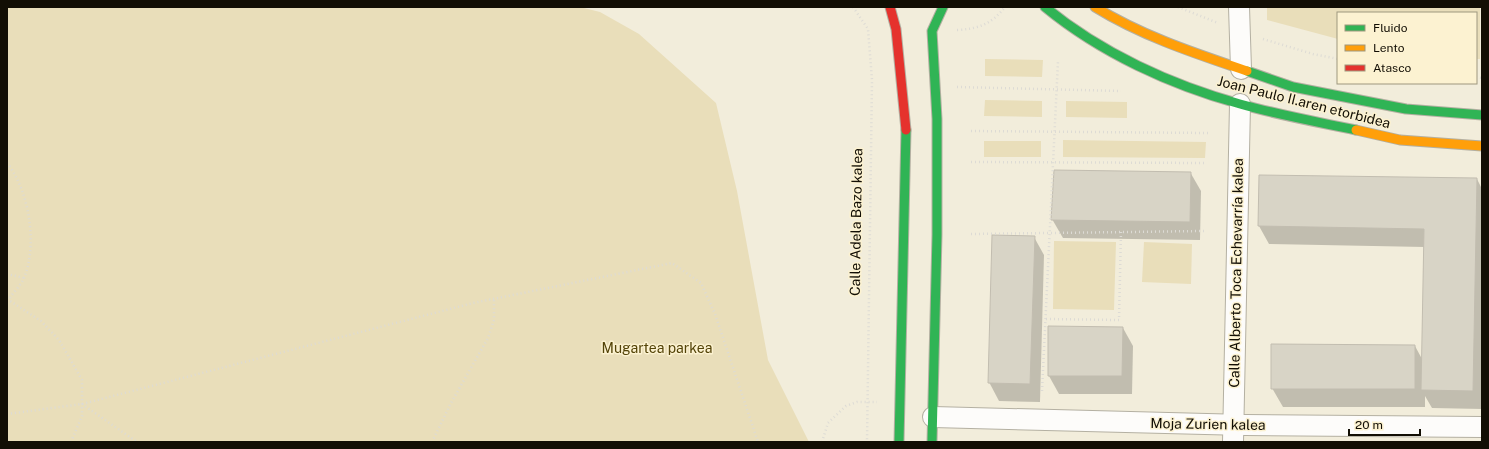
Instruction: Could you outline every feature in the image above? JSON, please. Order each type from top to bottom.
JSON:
[{"type":"street","points":[[890,7],[896,29],[906,123],[899,442]]},
{"type":"street","points":[[932,442],[937,235],[937,119],[932,31],[943,7]]},
{"type":"street","name":"Joan Paulo II.aren etorbidea","points":[[1045,7],[1067,25],[1108,50],[1162,77],[1240,104],[1400,140],[1482,146]]},
{"type":"street","name":"Joan Paulo II.aren etorbidea","points":[[1095,7],[1119,22],[1176,47],[1294,87],[1406,109],[1482,115]]},
{"type":"street","points":[[1239,7],[1241,69]]},
{"type":"street","name":"Calle Alberto Toca Echevarría kalea","points":[[1233,433],[1240,104]]},
{"type":"street","name":"Moja Zurien kalea","points":[[933,418],[1233,433],[1482,427]]},
{"type":"path","name":"Calle Adela Bazo kalea","points":[[853,7],[868,29],[872,80],[867,442]]},
{"type":"path","points":[[1042,391],[1058,61]]},
{"type":"path","points":[[954,87],[1121,91]]},
{"type":"path","points":[[971,131],[1209,133]]},
{"type":"path","points":[[971,162],[1206,163]]},
{"type":"path","points":[[7,163],[12,169],[26,200],[32,244],[24,278],[7,300],[42,320],[59,340],[82,380],[82,416],[71,442]]},
{"type":"path","points":[[971,234],[1204,231]]},
{"type":"path","points":[[1046,319],[1119,320],[1121,232]]},
{"type":"path","points":[[7,414],[82,404],[494,299],[672,263],[701,282],[715,314],[758,442]]},
{"type":"path","points":[[7,274],[24,278]]},
{"type":"path","points":[[432,442],[451,403],[488,338],[494,320],[494,299]]},
{"type":"path","points":[[822,442],[828,423],[846,406],[867,401]]},
{"type":"path","points":[[82,404],[137,442]]},
{"type":"green space","name":"Mugartea parkea","points":[[7,7],[580,7],[600,12],[639,34],[716,103],[737,191],[768,360],[809,442],[7,442]]},
{"type":"green space","points":[[1267,7],[1480,7],[1480,59],[1477,59],[1477,12],[1337,12],[1337,39],[1267,20]]},
{"type":"green space","points":[[985,59],[1043,60],[1042,77],[985,76]]},
{"type":"green space","points":[[985,100],[1042,101],[1042,117],[984,116]]},
{"type":"green space","points":[[1066,101],[1127,102],[1127,118],[1066,117]]},
{"type":"green space","points":[[1063,140],[1206,142],[1205,158],[1063,157]]},
{"type":"green space","points":[[984,141],[1041,141],[1041,157],[984,157]]},
{"type":"green space","points":[[1054,241],[1116,242],[1114,310],[1053,309]]},
{"type":"green space","points":[[1144,242],[1192,244],[1191,284],[1142,282]]},
{"type":"building","points":[[1054,170],[1191,172],[1190,222],[1051,220]]},
{"type":"building","points":[[1259,175],[1477,178],[1473,391],[1421,390],[1424,229],[1258,226]]},
{"type":"building","points":[[992,235],[1035,236],[1030,384],[988,383]]},
{"type":"building","points":[[1048,326],[1123,327],[1122,376],[1048,376]]},
{"type":"building","points":[[1271,344],[1415,345],[1415,389],[1271,389]]},
{"type":"traffic: fast","points":[[932,442],[937,235],[937,119],[932,31],[943,7]]},
{"type":"traffic: fast","points":[[1045,7],[1089,39],[1113,53],[1138,66],[1188,87],[1254,108],[1356,130]]},
{"type":"traffic: fast","points":[[1247,71],[1293,87],[1406,109],[1482,115]]},
{"type":"traffic: fast","points":[[899,442],[906,130]]},
{"type":"traffic: slow","points":[[1095,7],[1131,27],[1188,50],[1247,71]]},
{"type":"traffic: slow","points":[[1356,130],[1400,140],[1482,146]]},
{"type":"traffic: jam","points":[[890,7],[896,29],[906,130]]}]
